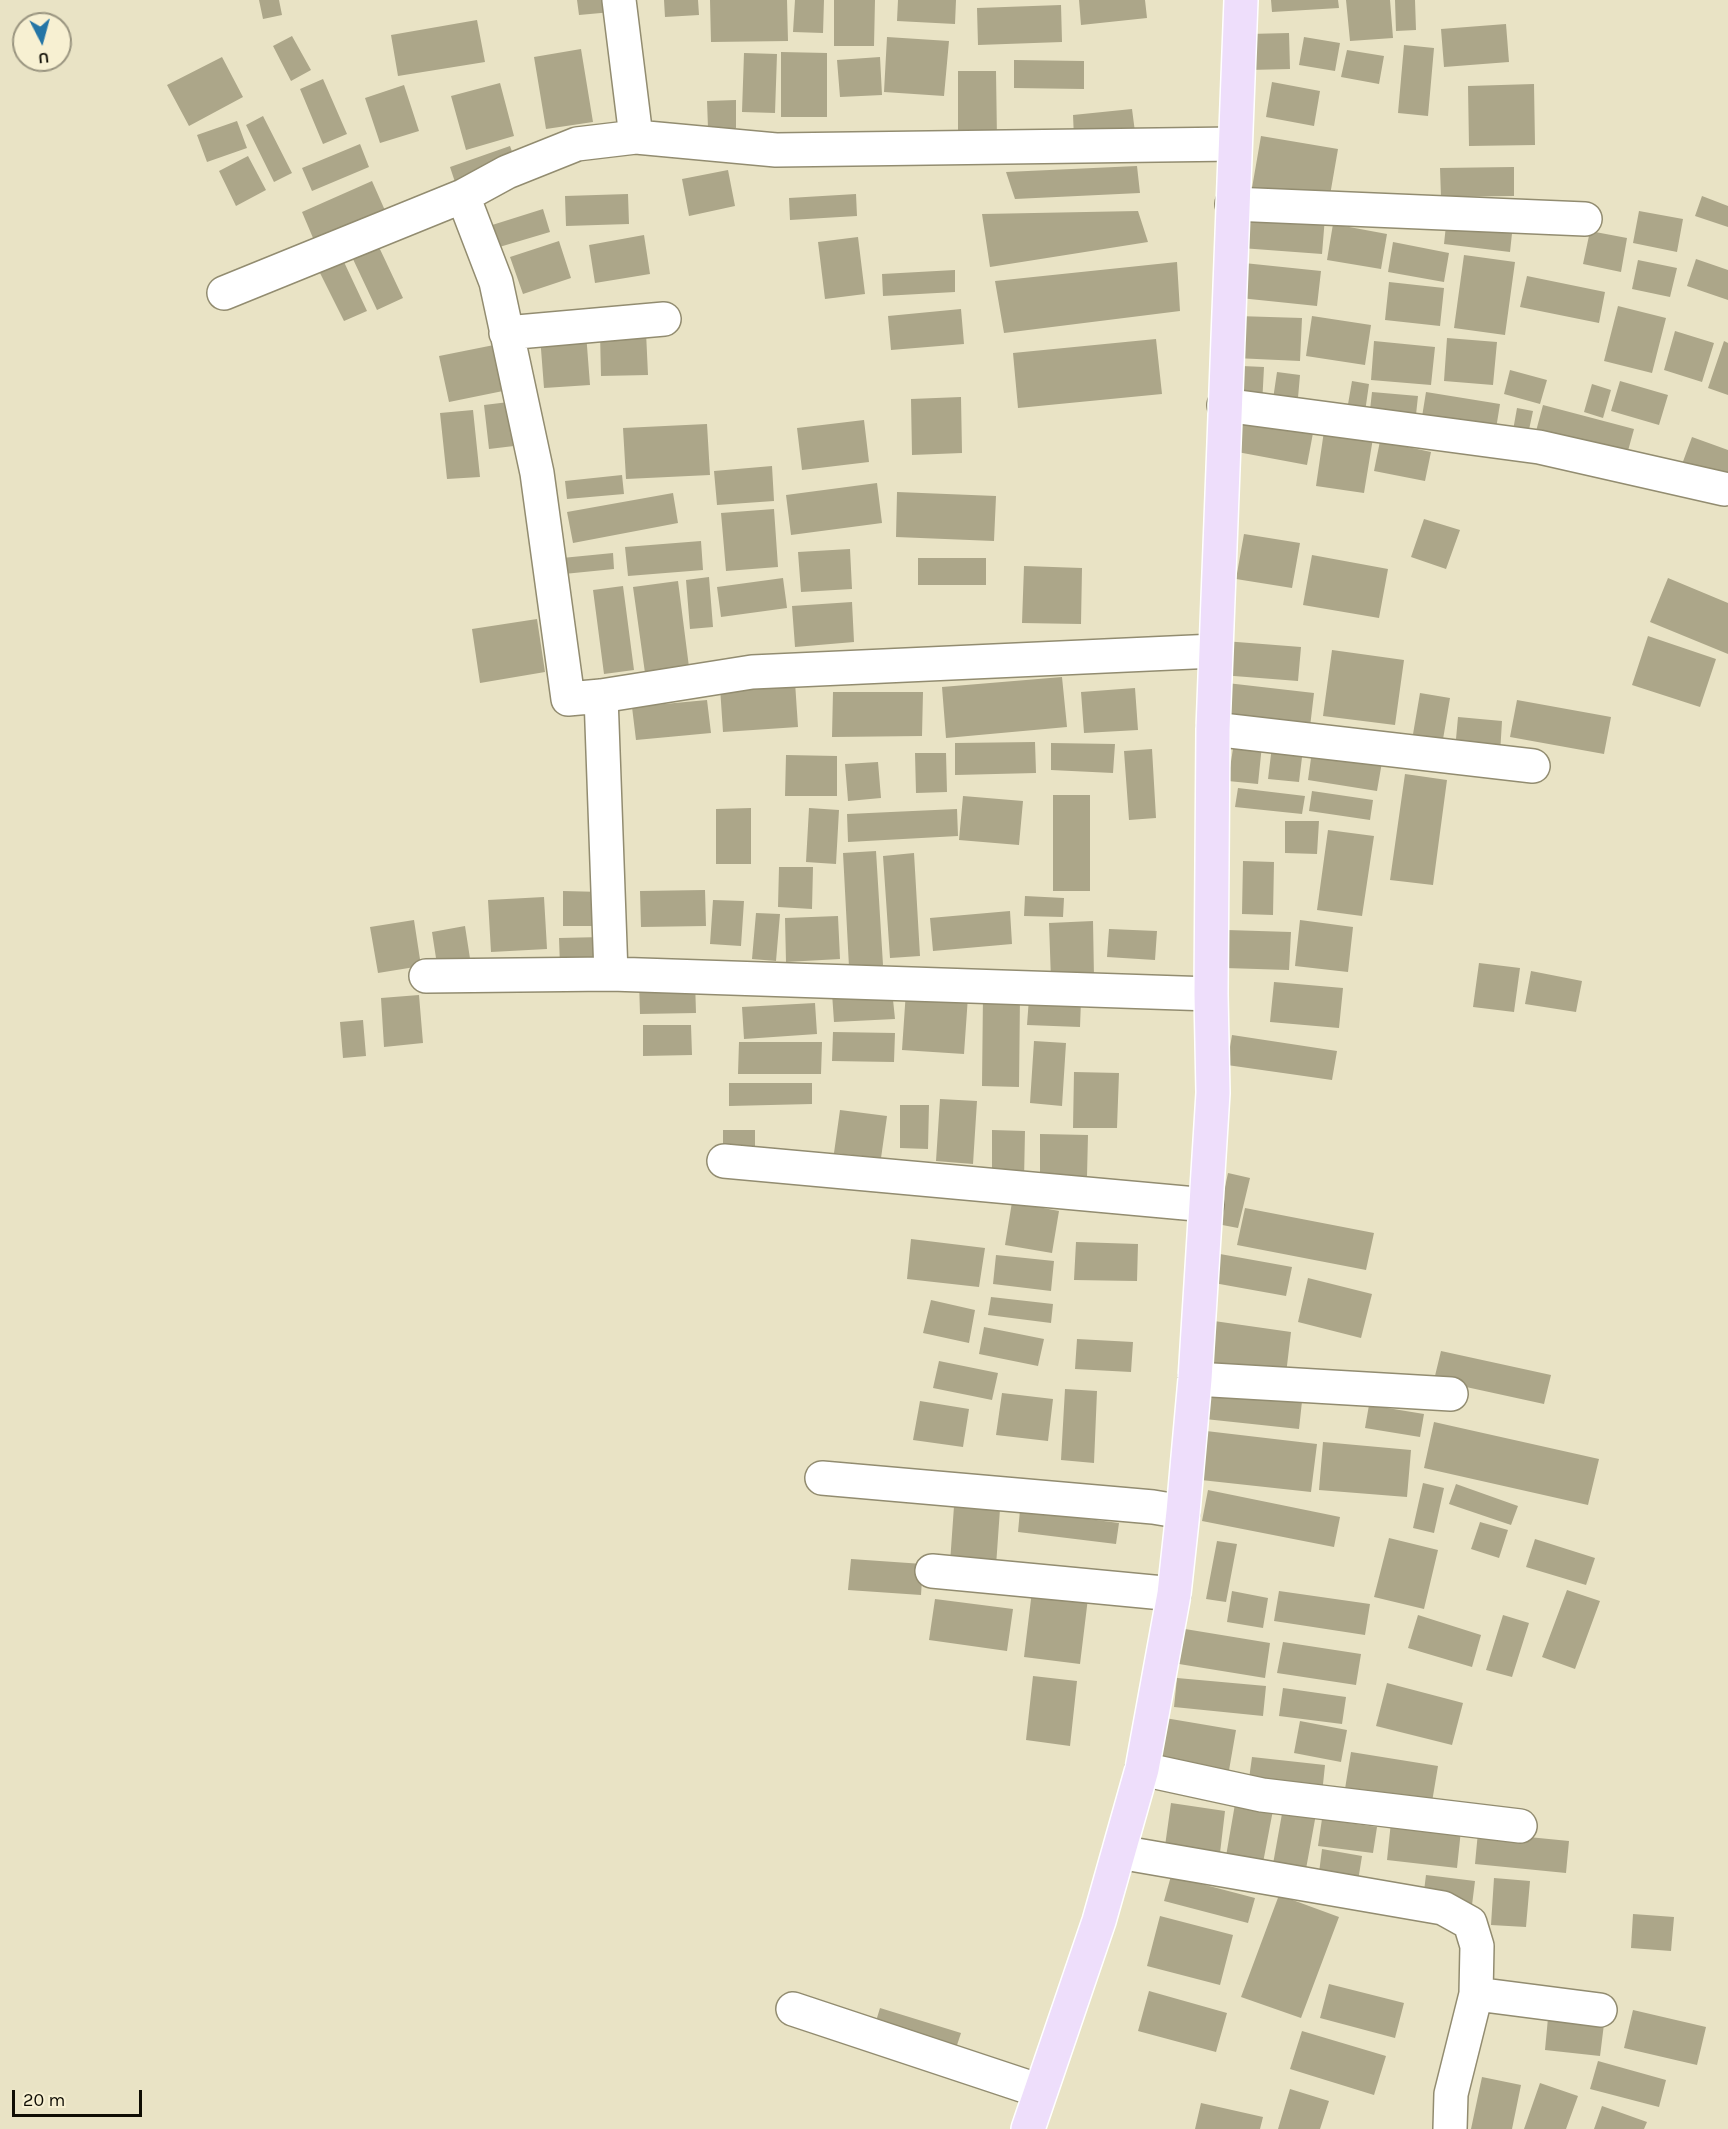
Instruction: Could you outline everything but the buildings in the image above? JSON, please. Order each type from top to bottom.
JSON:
[{"type":"main road","points":[[1028,2129],[1099,1921],[1142,1769],[1174,1594],[1183,1512],[1195,1379],[1213,1093],[1213,729],[1240,0]]},
{"type":"street","points":[[619,0],[636,137]]},
{"type":"street","points":[[224,293],[462,196],[507,172],[577,144],[636,137],[777,150],[1235,144]]},
{"type":"street","points":[[462,196],[495,282],[537,473],[568,699],[601,696],[752,672],[1215,651]]},
{"type":"street","points":[[1232,204],[1585,219]]},
{"type":"street","points":[[506,333],[664,319]]},
{"type":"street","points":[[1224,405],[1539,447],[1724,489]]},
{"type":"street","points":[[601,696],[611,974]]},
{"type":"street","points":[[1213,729],[1533,766]]},
{"type":"street","points":[[426,976],[611,974],[1212,994]]},
{"type":"street","points":[[724,1161],[1207,1205]]},
{"type":"street","points":[[1195,1379],[1451,1394]]},
{"type":"street","points":[[822,1478],[1153,1507],[1183,1512]]},
{"type":"street","points":[[932,1571],[1174,1594]]},
{"type":"street","points":[[1142,1769],[1262,1795],[1520,1826]]},
{"type":"street","points":[[1119,1852],[1443,1908],[1470,1923],[1477,1946],[1476,1994],[1451,2094],[1450,2129]]},
{"type":"street","points":[[1476,1994],[1600,2010]]},
{"type":"street","points":[[793,2009],[1040,2091]]}]
